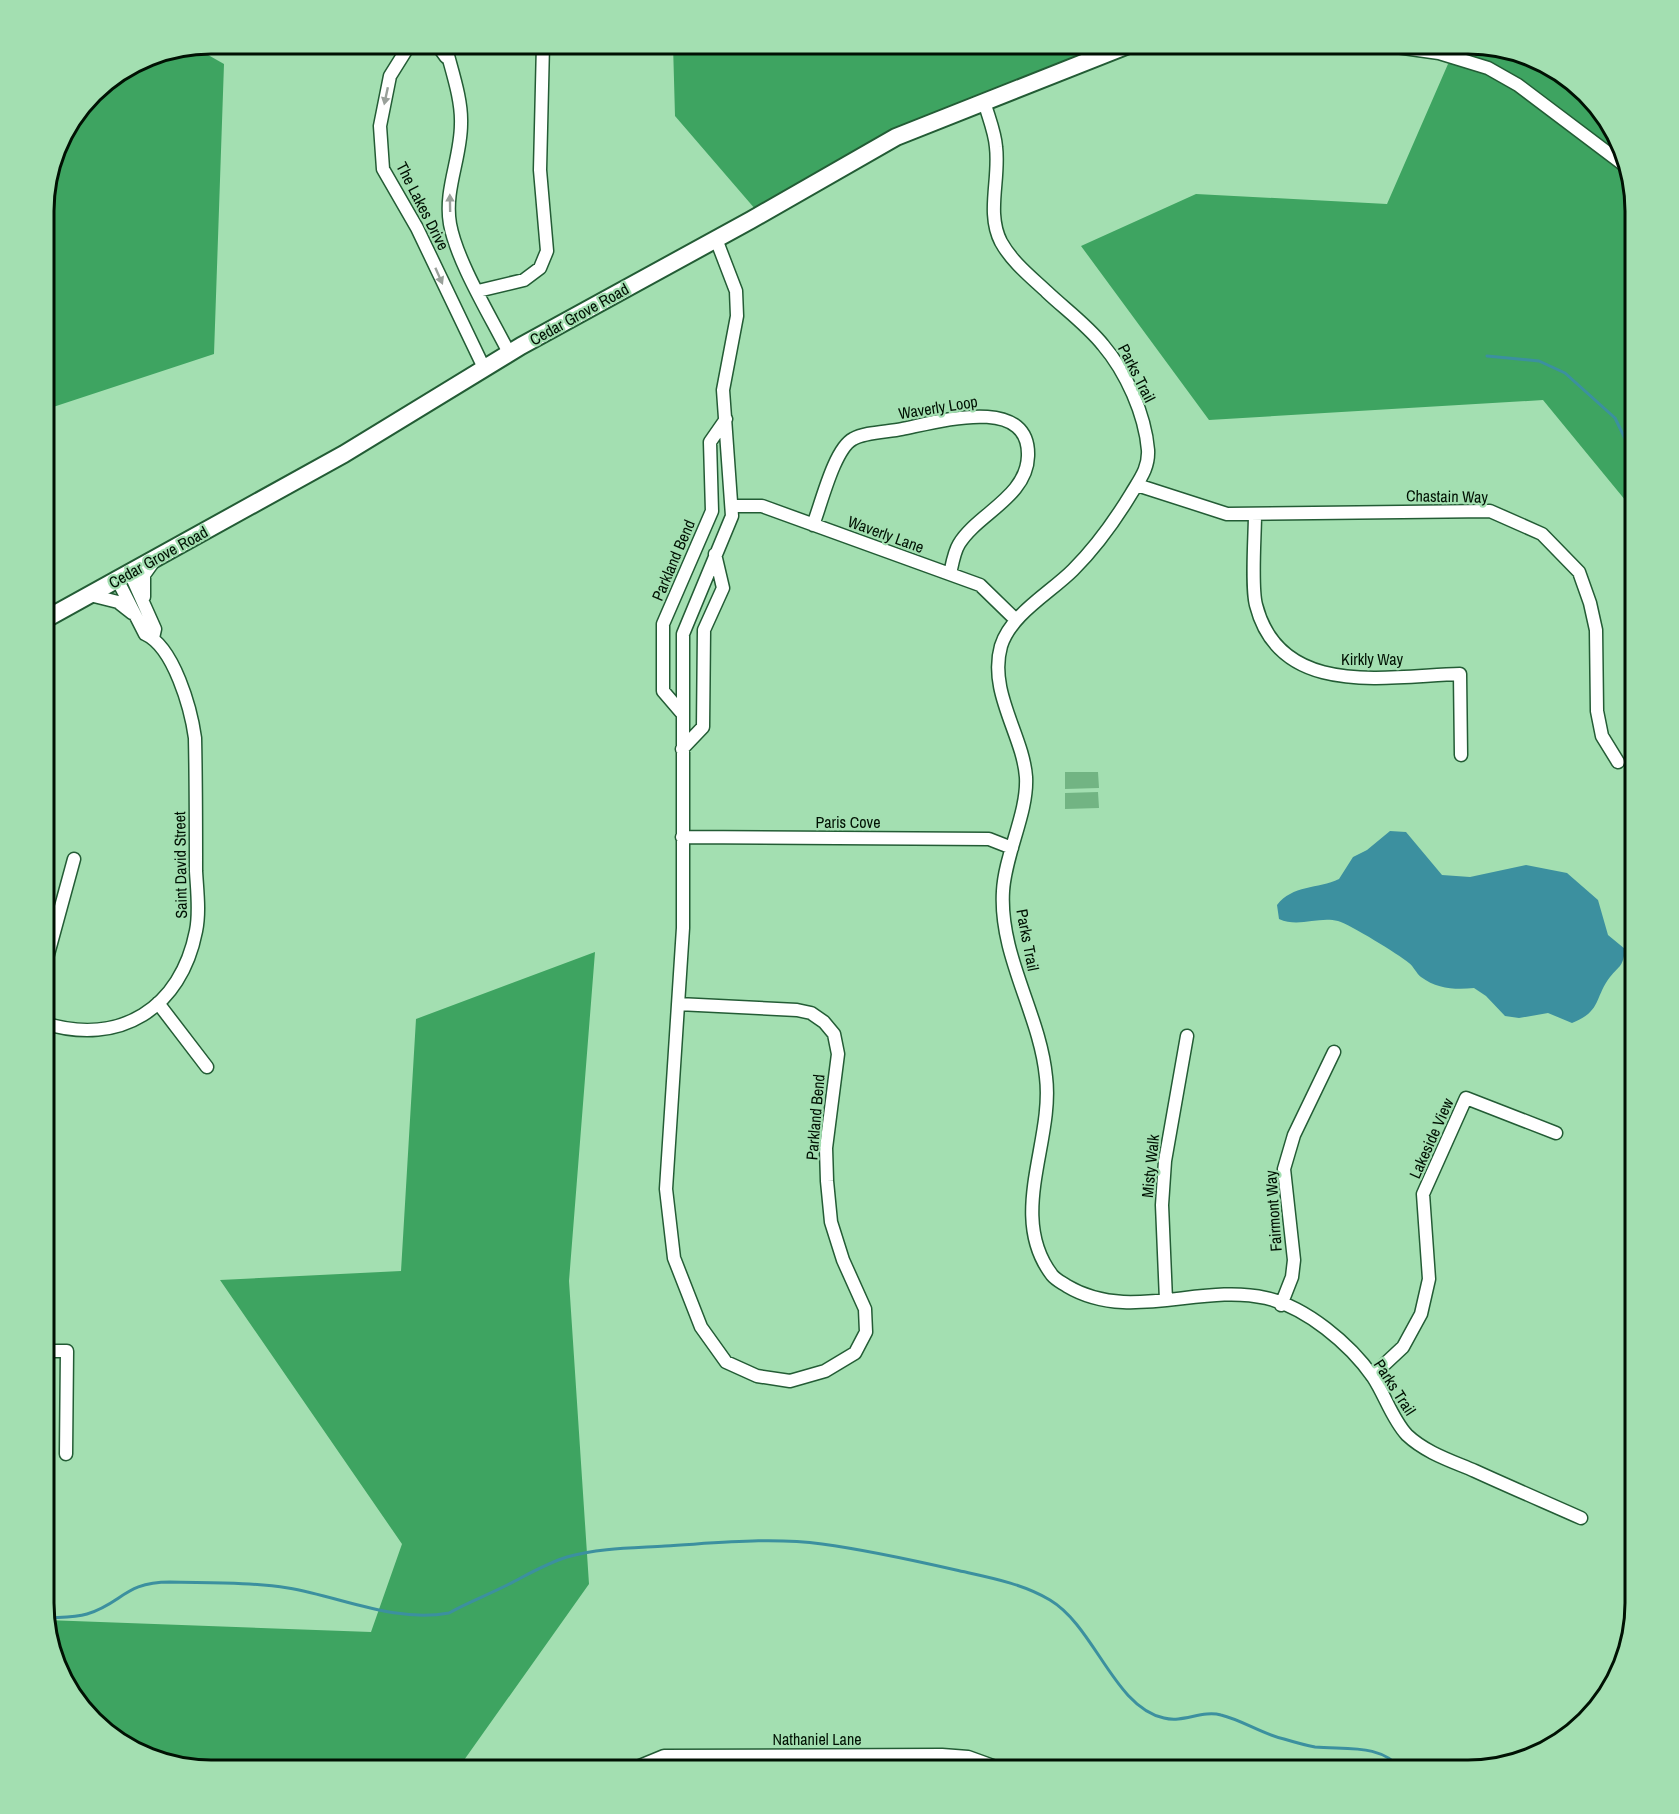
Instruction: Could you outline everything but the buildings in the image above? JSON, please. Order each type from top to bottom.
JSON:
[{"type":"main road","name":"Cedar Grove Road","points":[[54,615],[344,454],[509,353],[717,239],[896,137],[1105,54]]},
{"type":"street","name":"The Lakes Drive","points":[[403,54],[390,76],[380,126],[383,168],[417,228],[484,368]]},
{"type":"street","points":[[444,54],[449,60]]},
{"type":"street","name":"The Lakes Drive","points":[[448,54],[462,122],[459,156],[449,194],[450,224],[461,255],[509,353]]},
{"type":"street","points":[[478,291],[524,280],[540,268],[547,251],[540,170],[543,54]]},
{"type":"street","points":[[1442,54],[1488,68],[1518,86],[1616,159]]},
{"type":"street","name":"Parks Trail","points":[[984,101],[996,144],[997,173],[993,214],[1001,242],[1021,268],[1103,344],[1121,371],[1136,402],[1145,432],[1148,455],[1146,471],[1104,537],[1072,571],[1016,620],[1002,641],[998,661],[1001,690],[1023,760],[1027,782],[1003,890],[1006,931],[1014,968],[1044,1052],[1047,1087],[1031,1210],[1036,1244],[1054,1278],[1086,1297],[1124,1303],[1226,1295],[1267,1298],[1309,1317],[1341,1340],[1372,1376],[1405,1433],[1430,1451],[1581,1518]]},
{"type":"street","name":"Parkland Bend","points":[[678,1004],[796,1010],[811,1013],[834,1034],[838,1054],[826,1148],[831,1222],[843,1260],[865,1309],[866,1332],[855,1353],[825,1371],[790,1381],[757,1376],[726,1362],[697,1317],[674,1258],[667,1219],[666,1189],[682,928],[682,634],[732,516],[723,390],[737,316],[736,291],[717,239]]},
{"type":"street","name":"Waverly Loop","points":[[813,525],[840,452],[852,439],[958,418],[989,416],[1011,423],[1026,437],[1028,457],[1022,482],[959,543],[950,574]]},
{"type":"street","name":"Parkland Bend","points":[[681,712],[663,691],[663,624],[712,511],[710,442],[726,419]]},
{"type":"street","name":"Chastain Way","points":[[1137,485],[1227,514],[1490,511],[1542,534],[1579,572],[1590,603],[1596,630],[1597,711],[1602,736],[1618,762]]},
{"type":"street","name":"Waverly Lane","points":[[732,506],[762,506],[980,585],[1016,620]]},
{"type":"street","name":"Kirkly Way","points":[[1255,514],[1256,604],[1269,636],[1292,661],[1322,673],[1346,678],[1460,674],[1461,755]]},
{"type":"street","points":[[682,748],[704,727],[704,630],[723,588],[715,554]]},
{"type":"street","points":[[90,595],[118,602],[141,613],[143,581],[156,558]]},
{"type":"street","name":"Saint David Street","points":[[54,1026],[108,1029],[138,1020],[172,992],[188,964],[197,928],[195,738],[190,708],[172,668],[153,638],[145,634],[141,613],[124,576]]},
{"type":"street","name":"Paris Cove","points":[[682,837],[989,839],[1012,848]]},
{"type":"street","points":[[54,932],[74,859]]},
{"type":"street","points":[[158,1003],[207,1067]]},
{"type":"street","name":"Misty Walk","points":[[1166,1300],[1162,1205],[1165,1161],[1187,1036]]},
{"type":"street","name":"Fairmont Way","points":[[1281,1305],[1292,1278],[1294,1260],[1284,1169],[1294,1135],[1334,1052]]},
{"type":"street","name":"Lakeside View","points":[[1372,1376],[1403,1347],[1421,1314],[1429,1279],[1424,1194],[1466,1098],[1556,1133]]},
{"type":"street","points":[[54,1351],[67,1351],[66,1454]]},
{"type":"street","name":"Nathaniel Lane","points":[[654,1760],[664,1756],[919,1755],[968,1757],[976,1760]]},
{"type":"green space","points":[[201,54],[206,54],[224,64],[214,354],[54,407],[54,201],[59,170],[66,151],[86,115],[115,86],[151,66],[170,59]]},
{"type":"green space","points":[[673,54],[1100,54],[917,131],[762,217],[675,116]]},
{"type":"green space","points":[[1480,54],[1488,55],[1518,62],[1546,75],[1564,86],[1593,115],[1617,161],[1624,191],[1625,211],[1625,500],[1543,400],[1209,420],[1081,246],[1196,194],[1387,204],[1448,64]]},
{"type":"green space","points":[[1065,772],[1098,772],[1099,788],[1065,789]]},
{"type":"green space","points":[[1098,792],[1099,808],[1065,809],[1065,793]]},
{"type":"green space","points":[[595,952],[569,1281],[589,1584],[464,1760],[211,1760],[191,1759],[161,1752],[115,1728],[86,1699],[62,1653],[55,1620],[371,1632],[402,1544],[220,1280],[401,1271],[416,1019]]},
{"type":"water","points":[[1390,831],[1406,832],[1442,875],[1470,877],[1526,865],[1567,873],[1598,900],[1608,935],[1625,949],[1622,963],[1610,977],[1593,1009],[1572,1023],[1548,1013],[1519,1018],[1505,1016],[1486,996],[1474,988],[1447,988],[1427,981],[1403,959],[1338,921],[1294,922],[1279,919],[1277,905],[1283,899],[1298,891],[1339,879],[1353,857],[1367,850]]},
{"type":"waterway","points":[[1487,356],[1539,361],[1565,373],[1615,418],[1625,438]]},
{"type":"waterway","points":[[55,1618],[87,1614],[143,1585],[170,1582],[274,1586],[388,1612],[429,1615],[449,1613],[553,1562],[591,1552],[744,1541],[822,1544],[980,1575],[1039,1594],[1066,1612],[1131,1699],[1147,1711],[1164,1718],[1221,1715],[1276,1737],[1315,1747],[1373,1752],[1392,1760]]}]
